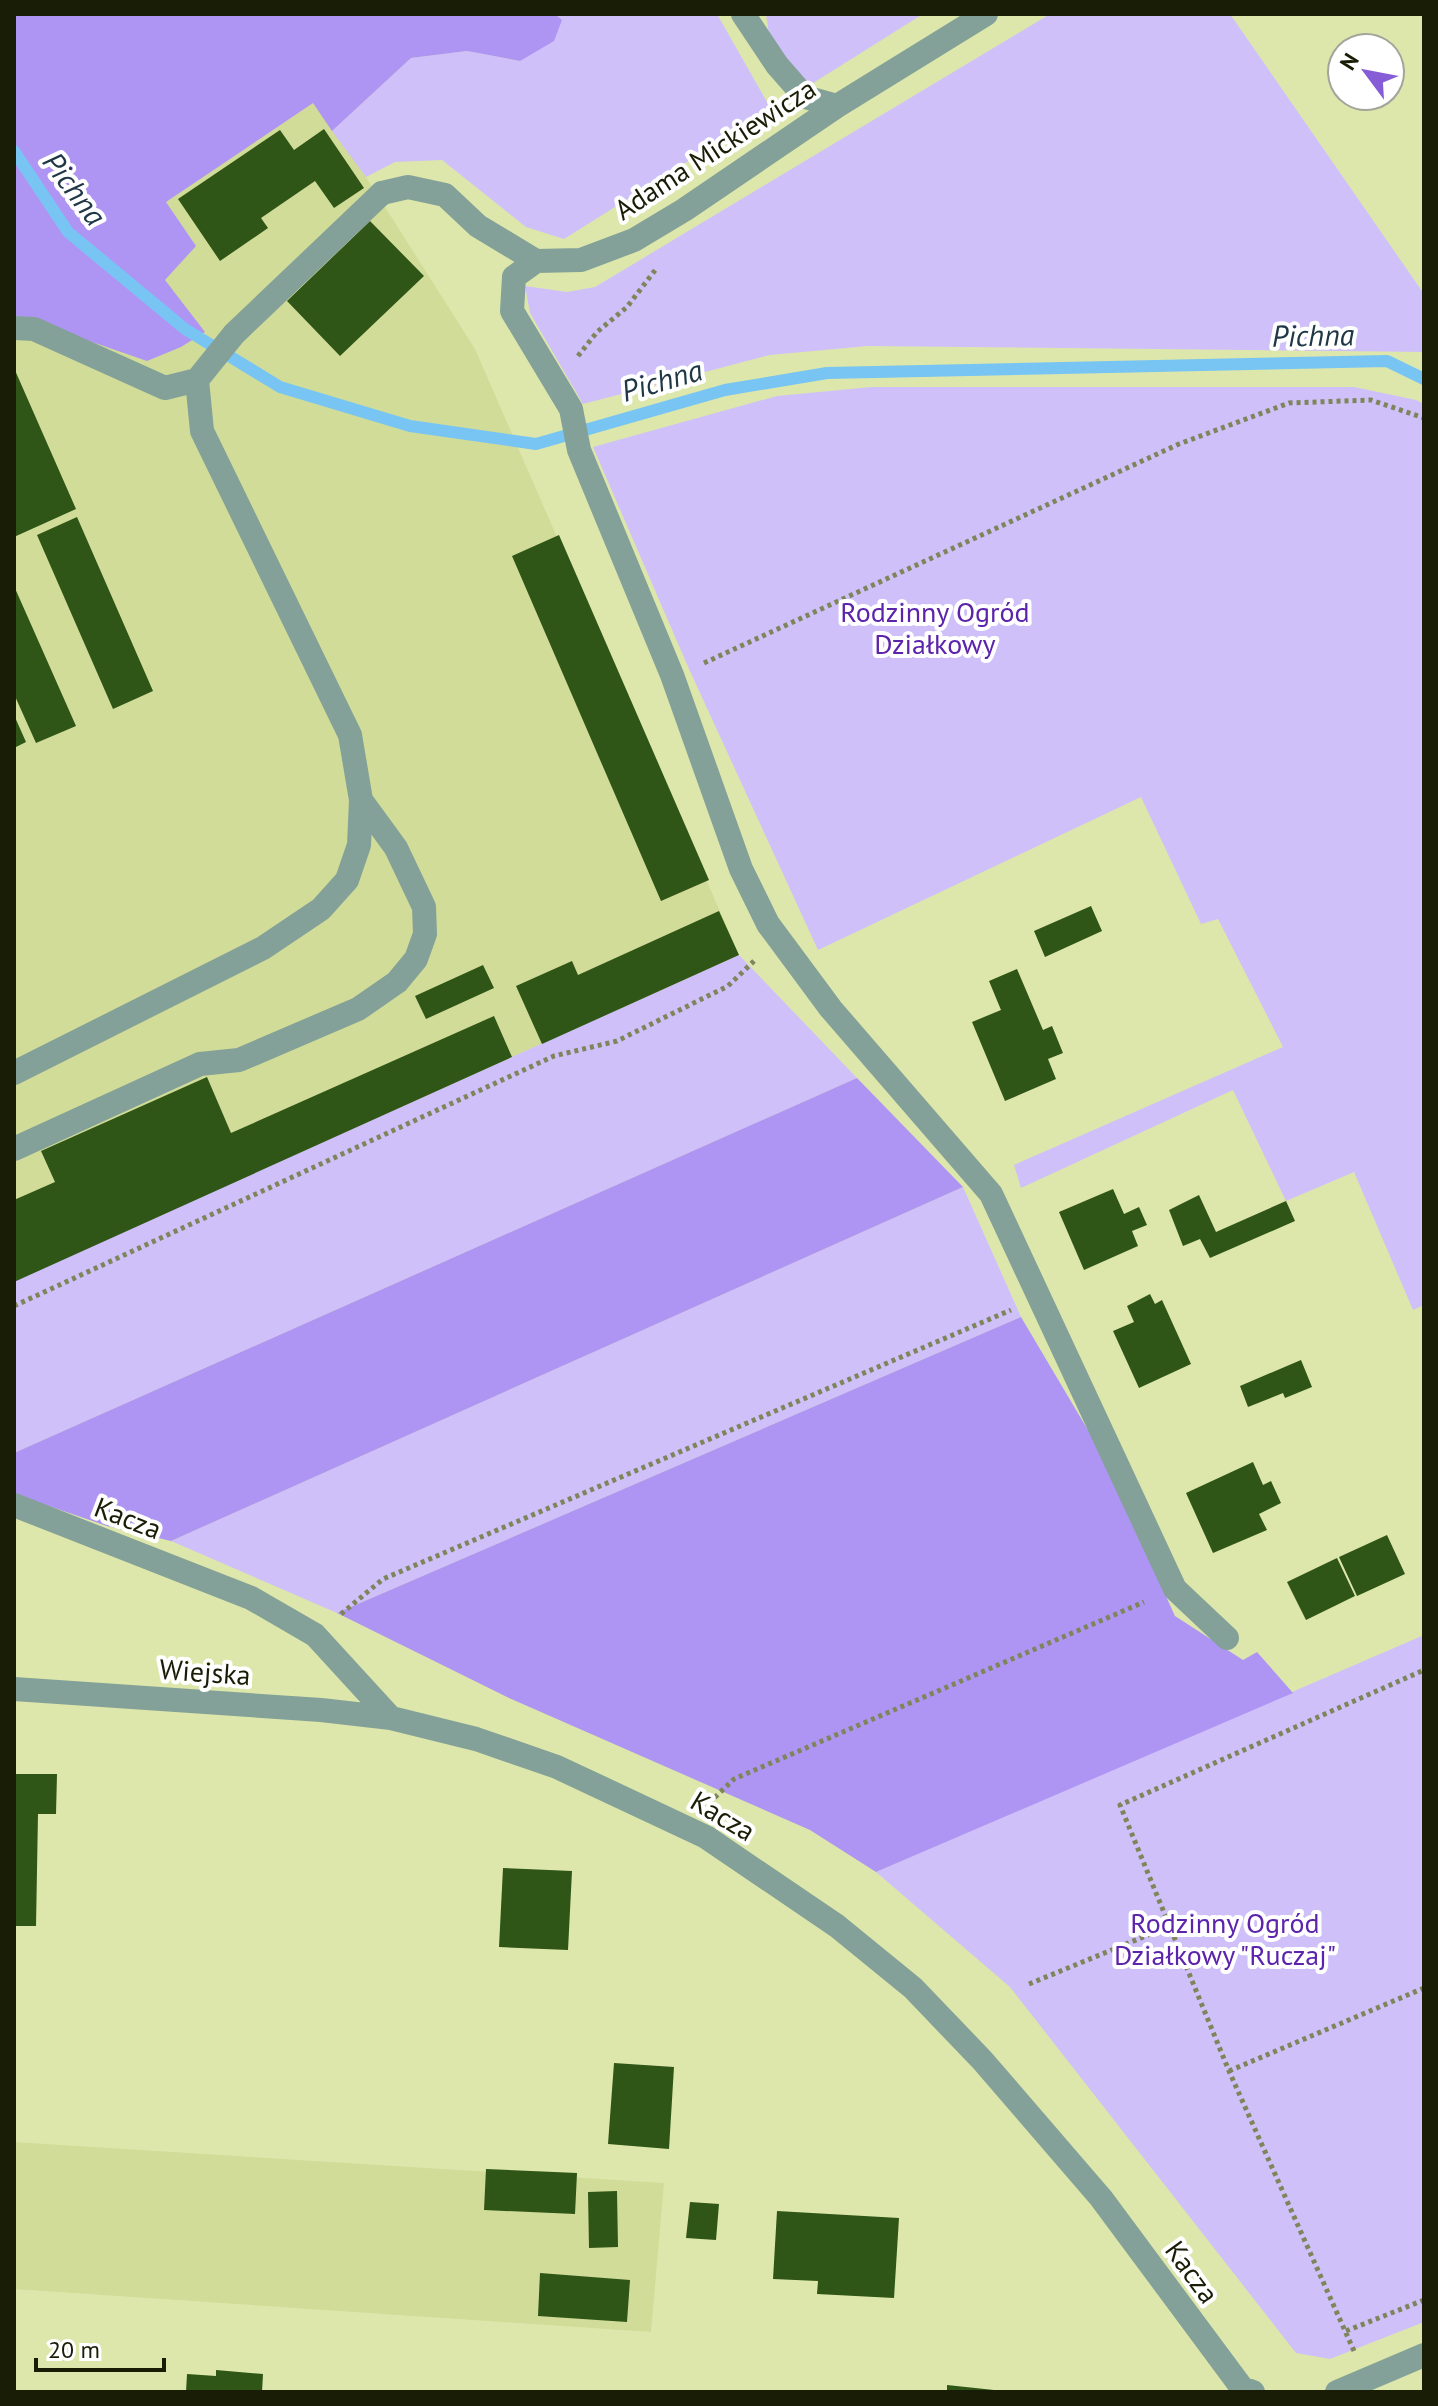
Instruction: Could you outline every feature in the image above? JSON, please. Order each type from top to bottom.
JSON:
[{"type":"street","points":[[743,14],[777,65],[805,97],[837,106]]},
{"type":"street","name":"Adama Mickiewicza","points":[[536,261],[581,260],[634,240],[684,210],[837,106],[986,14]]},
{"type":"street","points":[[14,328],[34,329],[165,388],[197,380],[234,334],[382,193],[408,187],[445,195],[478,226],[536,261],[514,277],[512,311],[566,401],[579,450],[672,675],[741,869],[768,924],[831,1009],[991,1194],[1175,1589],[1227,1638]]},
{"type":"street","points":[[14,1073],[263,948],[321,909],[347,880],[359,845],[361,800],[350,735],[202,431],[197,380]]},
{"type":"street","points":[[14,1149],[200,1064],[239,1060],[358,1009],[397,982],[416,959],[425,934],[424,907],[396,848],[361,800]]},
{"type":"street","name":"Kacza","points":[[14,1505],[251,1598],[315,1635],[391,1718],[476,1739],[557,1767],[685,1826],[837,1926],[913,1988],[982,2060],[1101,2198],[1242,2388],[1253,2392]]},
{"type":"street","name":"Wiejska","points":[[14,1689],[321,1710],[391,1718]]},
{"type":"street","points":[[1337,2392],[1424,2355]]},
{"type":"path","points":[[566,401],[575,360],[597,332],[627,307],[659,265]]},
{"type":"path","points":[[704,663],[1179,444],[1289,403],[1371,400],[1424,418]]},
{"type":"path","points":[[14,1306],[554,1056],[617,1041],[728,986],[759,957],[768,924]]},
{"type":"path","points":[[315,1635],[383,1579],[1040,1298]]},
{"type":"path","points":[[685,1826],[734,1779],[1175,1589]]},
{"type":"path","points":[[1353,2350],[1229,2071],[1120,1805],[1424,1670]]},
{"type":"path","points":[[1029,1984],[1170,1926]]},
{"type":"path","points":[[1229,2071],[1424,1988]]},
{"type":"path","points":[[1346,2331],[1424,2300]]},
{"type":"shaded area","points":[[14,14],[255,14],[366,177],[475,349],[739,955],[14,1281]]},
{"type":"shaded area","points":[[14,14],[555,14],[562,20],[554,41],[520,61],[467,51],[411,58],[332,131],[313,103],[166,202],[196,246],[165,280],[205,332],[181,347],[147,361],[14,315]]},
{"type":"shaded area","points":[[857,1078],[963,1187],[171,1541],[107,1526],[14,1494],[14,1453]]},
{"type":"shaded area","points":[[1021,1317],[1098,1447],[1175,1616],[1243,1660],[1257,1652],[1293,1693],[876,1872],[810,1830],[509,1698],[337,1613]]},
{"type":"shaded area","points":[[14,2142],[664,2183],[651,2332],[14,2289]]},
{"type":"green space","points":[[555,14],[717,14],[771,109],[564,239],[526,227],[442,160],[395,162],[366,177],[332,131],[411,58],[467,51],[520,61],[562,20]]},
{"type":"green space","points":[[766,14],[923,14],[810,85],[770,41]]},
{"type":"green space","points":[[1050,14],[1230,14],[1424,294],[1424,352],[868,346],[770,355],[583,404],[530,313],[525,286],[567,292],[595,287]]},
{"type":"green space","name":"Rodzinny Ogród Działkowy","points":[[872,387],[1354,387],[1424,404],[1424,1305],[1413,1310],[1354,1172],[1286,1201],[1233,1090],[1021,1188],[1014,1165],[1283,1047],[1218,919],[1201,924],[1141,797],[818,950],[689,669],[593,447],[777,396]]},
{"type":"green space","points":[[739,955],[857,1078],[14,1453],[14,1281]]},
{"type":"green space","points":[[963,1187],[1021,1317],[337,1613],[171,1541]]},
{"type":"green space","name":"Rodzinny Ogród Działkowy \"Ruczaj\"","points":[[1424,1635],[1424,2322],[1330,2359],[1296,2353],[1010,1987],[876,1872]]},
{"type":"building","points":[[324,129],[364,188],[334,208],[315,181],[261,218],[268,228],[220,261],[178,199],[280,130],[294,150]]},
{"type":"building","points":[[370,221],[424,276],[340,356],[287,301]]},
{"type":"building","points":[[14,368],[76,509],[14,537]]},
{"type":"building","points":[[77,517],[153,691],[113,709],[37,535]]},
{"type":"building","points":[[559,535],[709,880],[661,901],[512,556]]},
{"type":"building","points":[[14,586],[76,726],[36,743],[14,694]]},
{"type":"building","points":[[14,715],[26,742],[14,748]]},
{"type":"building","points":[[1091,906],[1102,931],[1045,957],[1034,931]]},
{"type":"building","points":[[719,911],[739,955],[542,1044],[516,986],[572,961],[578,975]]},
{"type":"building","points":[[483,965],[494,988],[426,1019],[415,996]]},
{"type":"building","points":[[1017,969],[1043,1030],[1052,1026],[1063,1053],[1048,1059],[1056,1079],[1005,1101],[972,1022],[1001,1010],[989,981]]},
{"type":"building","points":[[494,1016],[512,1057],[14,1282],[14,1200],[55,1182],[41,1151],[207,1077],[231,1133]]},
{"type":"building","points":[[1113,1189],[1124,1214],[1139,1207],[1147,1225],[1132,1231],[1138,1246],[1084,1270],[1059,1212]]},
{"type":"building","points":[[1199,1195],[1216,1232],[1286,1201],[1295,1221],[1210,1258],[1200,1239],[1183,1246],[1169,1210]]},
{"type":"building","points":[[1150,1294],[1155,1304],[1162,1300],[1191,1364],[1139,1388],[1113,1331],[1134,1322],[1127,1306]]},
{"type":"building","points":[[1301,1360],[1312,1387],[1285,1398],[1283,1393],[1248,1407],[1240,1386]]},
{"type":"building","points":[[1253,1462],[1263,1485],[1271,1481],[1281,1503],[1259,1514],[1267,1530],[1213,1553],[1186,1493]]},
{"type":"building","points":[[1387,1535],[1405,1574],[1357,1596],[1339,1557]]},
{"type":"building","points":[[1337,1558],[1355,1596],[1306,1620],[1287,1582]]},
{"type":"building","points":[[14,1774],[57,1774],[56,1814],[38,1814],[36,1926],[14,1926]]},
{"type":"building","points":[[503,1868],[572,1871],[568,1950],[499,1947]]},
{"type":"building","points":[[614,2063],[674,2067],[669,2149],[608,2144]]},
{"type":"building","points":[[486,2169],[577,2173],[575,2214],[484,2210]]},
{"type":"building","points":[[617,2191],[618,2247],[589,2248],[588,2192]]},
{"type":"building","points":[[690,2202],[719,2204],[716,2240],[686,2238]]},
{"type":"building","points":[[777,2211],[899,2218],[894,2298],[817,2294],[818,2281],[773,2279]]},
{"type":"building","points":[[540,2273],[630,2280],[627,2322],[538,2316]]},
{"type":"building","points":[[216,2370],[263,2374],[262,2392],[186,2392],[187,2374],[216,2376]]},
{"type":"building","points":[[947,2385],[994,2390],[994,2392],[947,2392]]},
{"type":"waterway","name":"Pichna","points":[[14,151],[68,232],[185,329],[280,387],[410,426],[536,444],[725,390],[827,373],[1387,361],[1424,379]]}]
